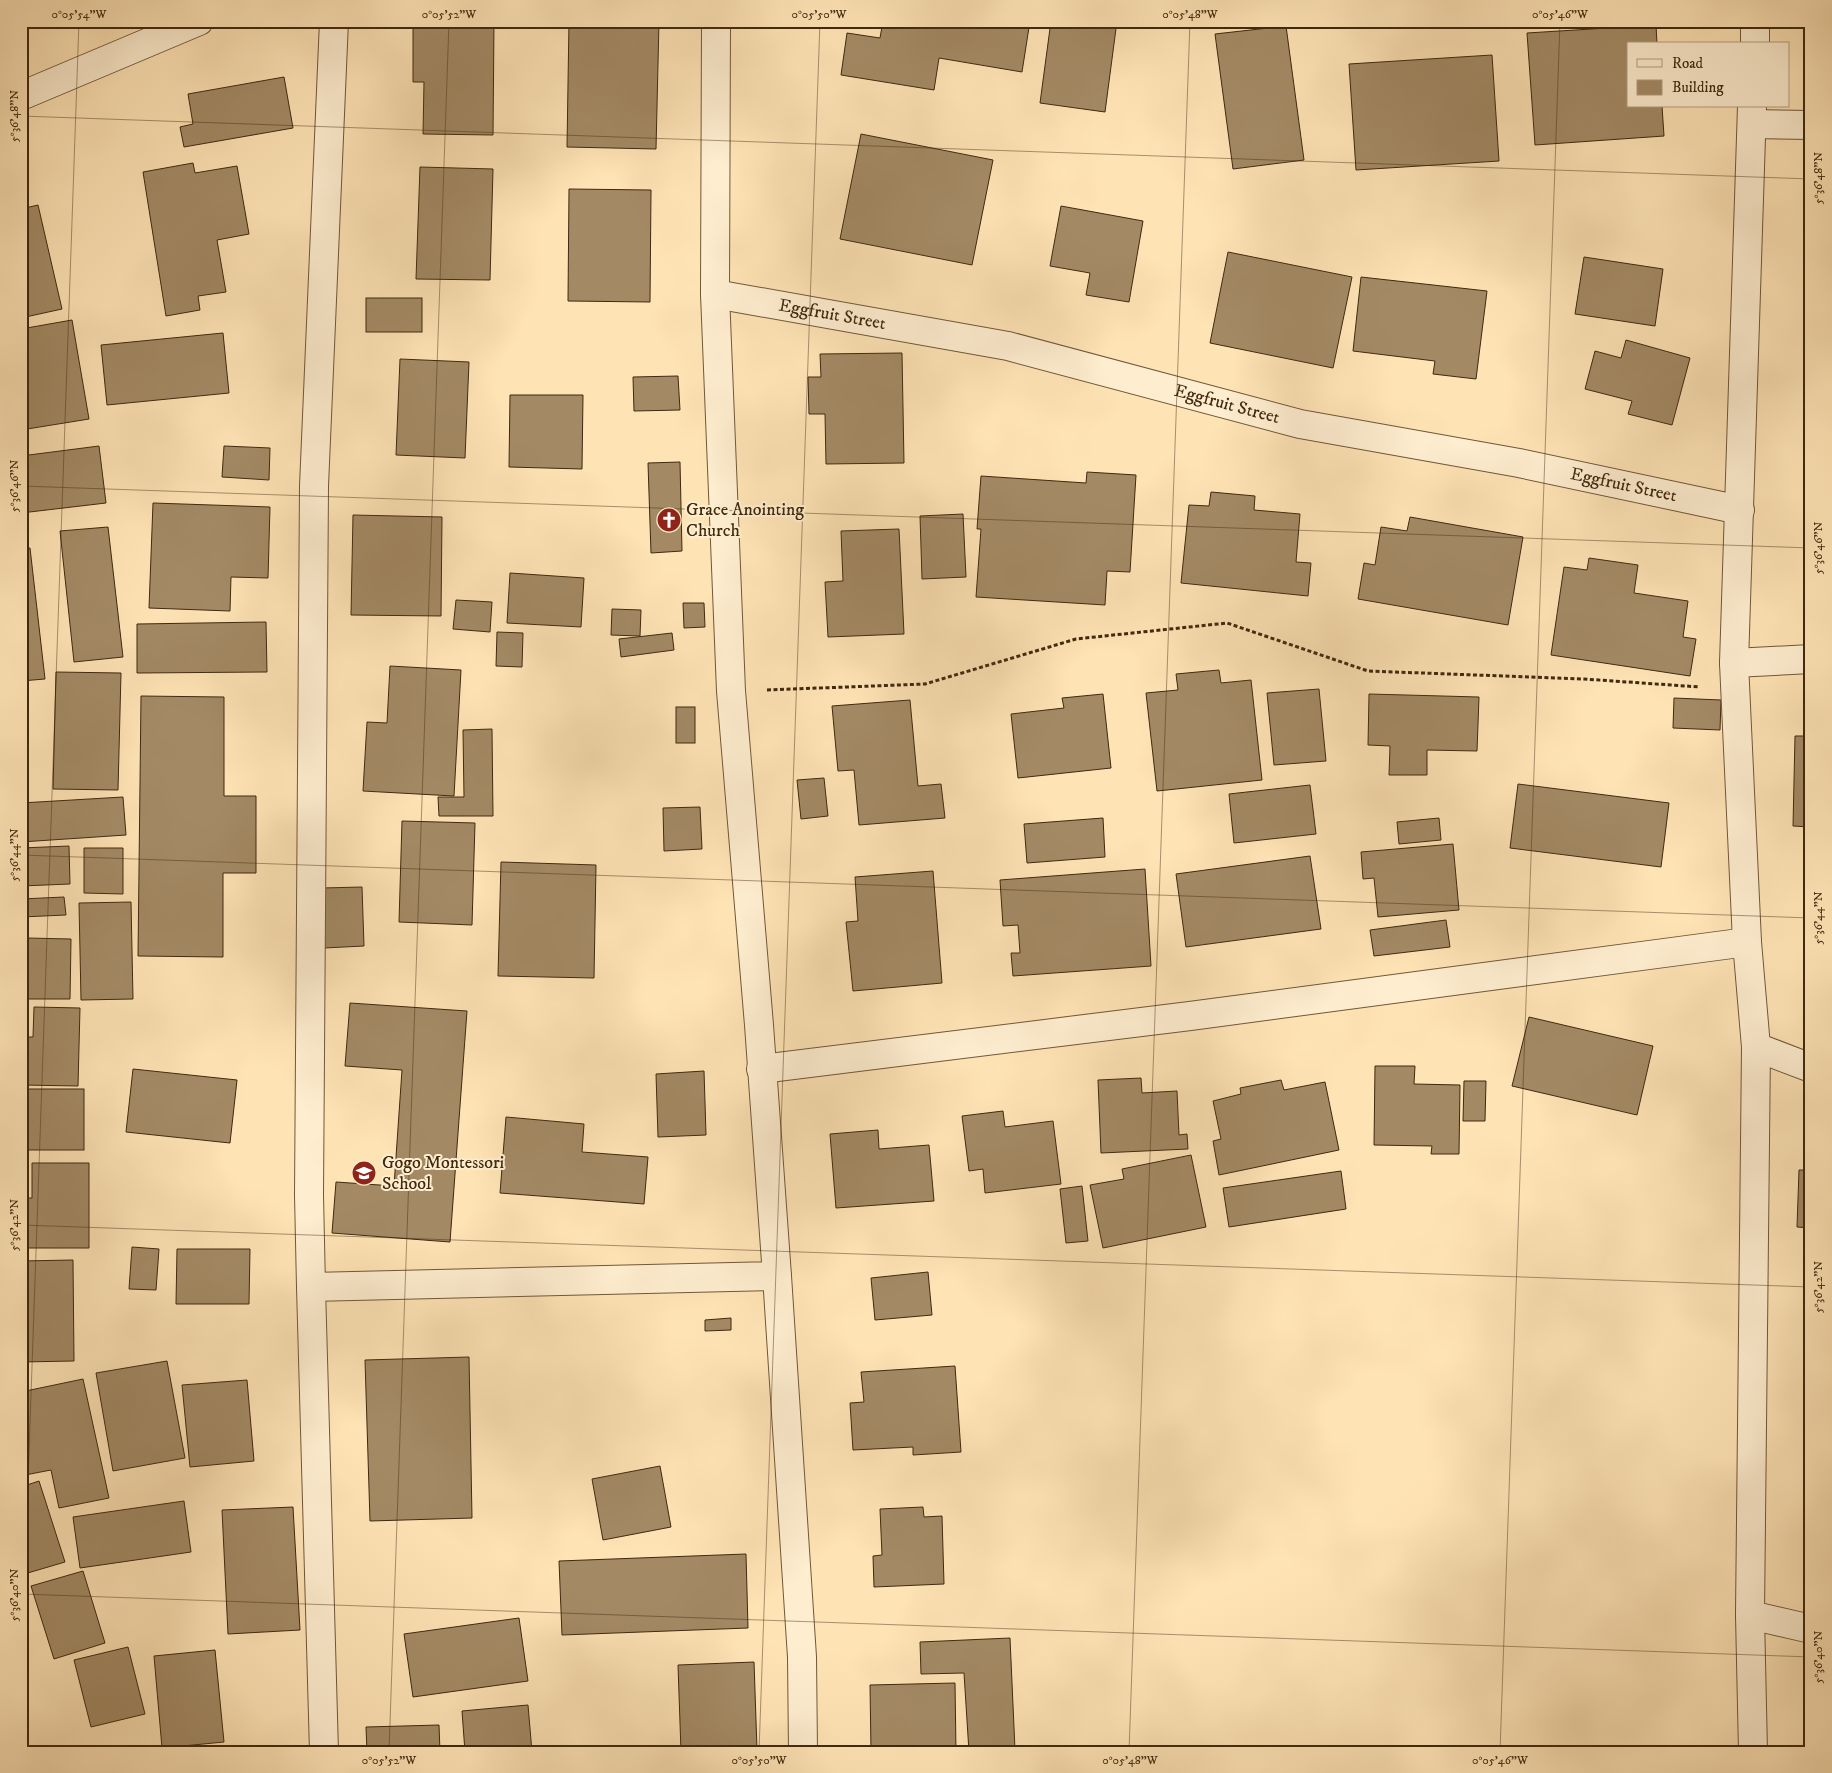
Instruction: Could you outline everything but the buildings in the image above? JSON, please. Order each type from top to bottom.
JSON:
[{"type":"street","points":[[21,96],[199,21]]},
{"type":"street","points":[[324,1752],[309,1195],[314,486],[334,21]]},
{"type":"street","points":[[716,21],[715,294],[731,691],[777,1276],[802,1657],[803,1752]]},
{"type":"street","points":[[1755,21],[1755,42]]},
{"type":"street","points":[[1753,1752],[1750,1615],[1756,1047],[1747,942],[1734,663],[1752,115],[1811,124]]},
{"type":"street","name":"Eggfruit Street","points":[[715,294],[1008,346],[1300,424],[1519,463],[1740,510]]},
{"type":"street","points":[[1734,663],[1811,659]]},
{"type":"street","points":[[761,1069],[1142,1022],[1747,942]]},
{"type":"street","points":[[1756,1047],[1811,1068]]},
{"type":"street","points":[[311,1287],[777,1276]]},
{"type":"street","points":[[1750,1615],[1811,1629]]},
{"type":"path","points":[[731,691],[925,684],[1076,640],[1227,624],[1368,671],[1584,679],[1735,690]]},
{"type":"place","name":"Grace Anointing Church","points":[[669,520]]},
{"type":"place","name":"Gogo Montessori School","points":[[364,1173]]}]
